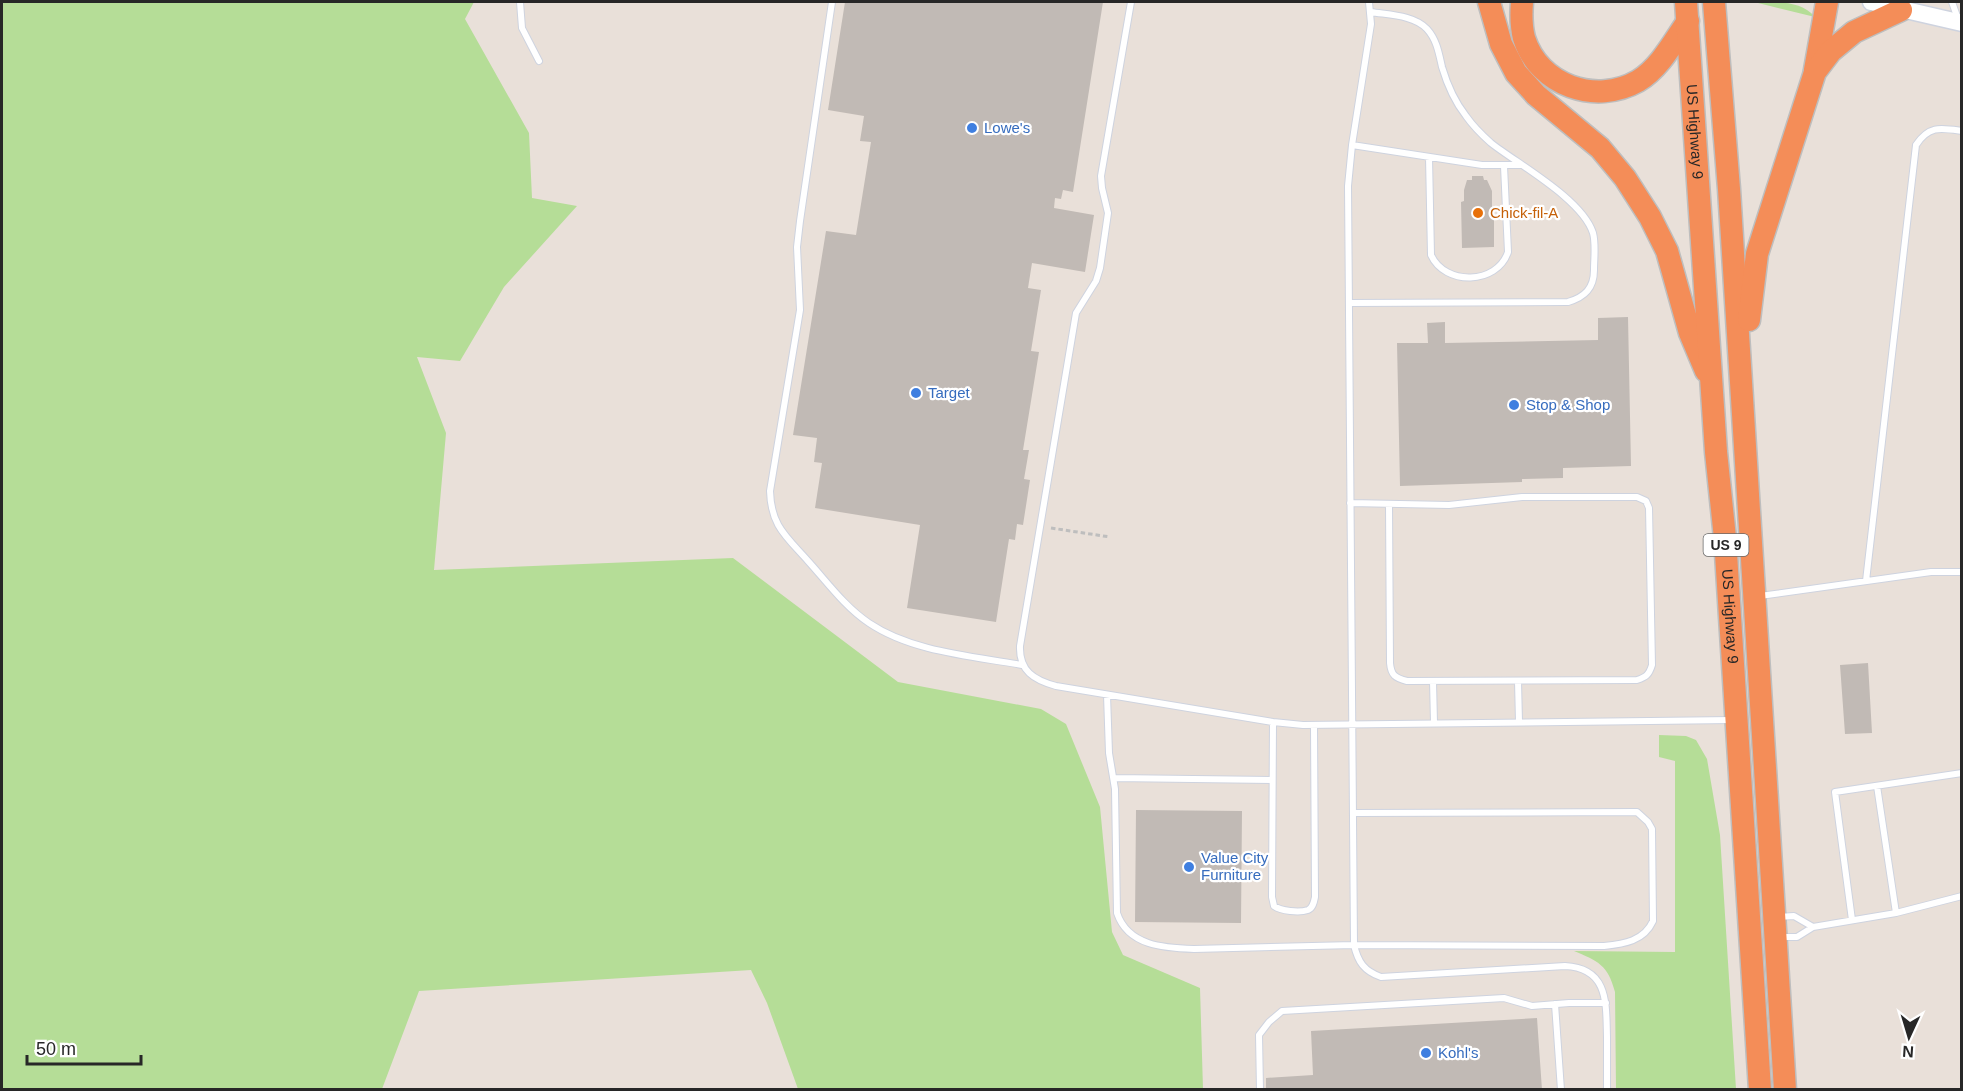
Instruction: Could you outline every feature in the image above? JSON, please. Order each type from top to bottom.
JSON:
[{"type":"highway","points":[[1489,2],[1501,44],[1516,73],[1536,95],[1600,148],[1625,178],[1650,217],[1667,251],[1690,333],[1712,386]]},
{"type":"highway","points":[[1522,2],[1521,20],[1525,39],[1539,65],[1561,83],[1589,92],[1607,92],[1623,88],[1639,80],[1663,57],[1687,11]]},
{"type":"highway","name":"US Highway 9","points":[[1714,2],[1742,381],[1785,1089]]},
{"type":"highway","points":[[1742,381],[1757,254],[1815,72],[1827,2]]},
{"type":"highway","points":[[1815,72],[1831,51],[1854,32],[1905,6]]},
{"type":"highway","name":"US Highway 9","points":[[1687,11],[1716,452],[1725,538],[1760,1089]]},
{"type":"street","points":[[1871,2],[1905,6],[1960,23]]},
{"type":"lane","points":[[520,2],[522,28],[539,61]]},
{"type":"lane","points":[[832,2],[800,221],[797,247],[800,310],[770,491],[772,515],[777,525],[850,608],[868,623],[907,641],[1022,665]]},
{"type":"lane","points":[[1131,2],[1101,176],[1108,213],[1100,268],[1096,281],[1077,309],[1020,646],[1022,665],[1027,672],[1048,684],[1107,695],[1273,722],[1314,725],[1737,720]]},
{"type":"lane","points":[[1369,2],[1371,12],[1348,186],[1354,945],[1357,957],[1367,971],[1381,976],[1577,967],[1595,977],[1601,985],[1606,1003],[1607,1089]]},
{"type":"lane","points":[[1952,2],[1960,23]]},
{"type":"lane","points":[[1349,303],[1568,302],[1579,299],[1591,287],[1594,278],[1594,236],[1591,229],[1563,196],[1480,133],[1460,109],[1447,82],[1437,47],[1427,29],[1420,23],[1409,19],[1371,12]]},
{"type":"lane","points":[[1866,581],[1916,145],[1921,136],[1933,129],[1962,131]]},
{"type":"lane","points":[[1352,145],[1504,166],[1521,165]]},
{"type":"lane","points":[[1429,156],[1431,255],[1435,263],[1444,270],[1466,277],[1490,273],[1500,267],[1508,252],[1504,166]]},
{"type":"lane","points":[[1350,503],[1471,504],[1522,497],[1637,497],[1646,501],[1649,508],[1652,665],[1649,673],[1645,678],[1637,680],[1407,681],[1394,676],[1391,672],[1389,504]]},
{"type":"lane","points":[[1755,597],[1931,572],[1962,573]]},
{"type":"lane","points":[[1433,681],[1434,723]]},
{"type":"lane","points":[[1518,681],[1519,722]]},
{"type":"lane","points":[[1107,695],[1109,753],[1114,778],[1117,913],[1120,923],[1135,938],[1167,948],[1354,945],[1604,946],[1631,941],[1642,936],[1653,921],[1652,829],[1637,812],[1353,813]]},
{"type":"lane","points":[[1273,722],[1272,897],[1274,906],[1279,910],[1307,910],[1311,907],[1315,897],[1314,725]]},
{"type":"lane","points":[[1852,920],[1835,792],[1962,773]]},
{"type":"lane","points":[[1114,778],[1272,780]]},
{"type":"lane","points":[[1877,786],[1896,913]]},
{"type":"lane","points":[[1774,927],[1797,936],[1813,927],[1896,913],[1962,896]]},
{"type":"lane","points":[[1774,927],[1794,916],[1813,927]]},
{"type":"lane","points":[[1260,1089],[1259,1035],[1282,1011],[1504,998],[1532,1006],[1606,1003]]},
{"type":"lane","points":[[1555,1004],[1562,1089]]},
{"type":"path","points":[[1041,523],[1050,528],[1110,537]]},
{"type":"green space","points":[[2,2],[474,2],[465,19],[529,133],[532,198],[577,206],[504,287],[460,361],[417,357],[446,433],[434,570],[733,558],[898,682],[1041,709],[1066,724],[1100,807],[1112,932],[1123,955],[1200,988],[1203,1089],[798,1089],[767,1003],[751,970],[419,991],[382,1089],[2,1089]]},
{"type":"green space","points":[[1754,2],[1779,2],[1795,5],[1803,7],[1815,17]]},
{"type":"green space","points":[[1659,735],[1686,736],[1696,740],[1707,759],[1720,835],[1736,1089],[1616,1089],[1615,992],[1609,976],[1601,965],[1574,951],[1675,952],[1675,761],[1659,757]]},
{"type":"building","points":[[845,2],[1103,2],[1073,192],[1063,190],[1061,199],[1055,198],[1054,208],[1094,215],[1085,272],[1032,263],[1028,288],[1041,290],[1031,351],[1039,352],[1023,450],[1029,450],[1024,479],[1030,480],[1023,525],[1017,524],[1015,540],[1009,539],[996,622],[907,608],[920,525],[815,508],[822,463],[814,462],[817,438],[793,435],[826,231],[856,235],[871,142],[860,141],[864,116],[828,110]]},
{"type":"building","name":"Chick-fil-A","points":[[1472,176],[1483,176],[1492,191],[1494,247],[1462,248],[1461,202],[1464,201],[1467,180],[1472,180]]},
{"type":"building","name":"Stop & Shop","points":[[1628,317],[1631,466],[1563,468],[1563,478],[1522,479],[1522,482],[1400,486],[1397,343],[1428,343],[1427,323],[1445,322],[1445,343],[1598,340],[1598,318]]},
{"type":"building","points":[[1868,663],[1872,733],[1845,734],[1840,665]]},
{"type":"building","name":"Value City Furniture","points":[[1136,810],[1242,811],[1241,923],[1135,922]]},
{"type":"building","name":"Kohl's","points":[[1537,1018],[1542,1090],[1266,1090],[1266,1078],[1313,1075],[1311,1031]]},
{"type":"place","name":"Lowe's","points":[[972,128]]},
{"type":"place","name":"Chick-fil-A","points":[[1478,213]]},
{"type":"place","name":"Target","points":[[916,393]]},
{"type":"place","name":"Stop & Shop","points":[[1514,405]]},
{"type":"place","name":"Value City Furniture","points":[[1189,867]]},
{"type":"place","name":"Kohl's","points":[[1426,1053]]}]
